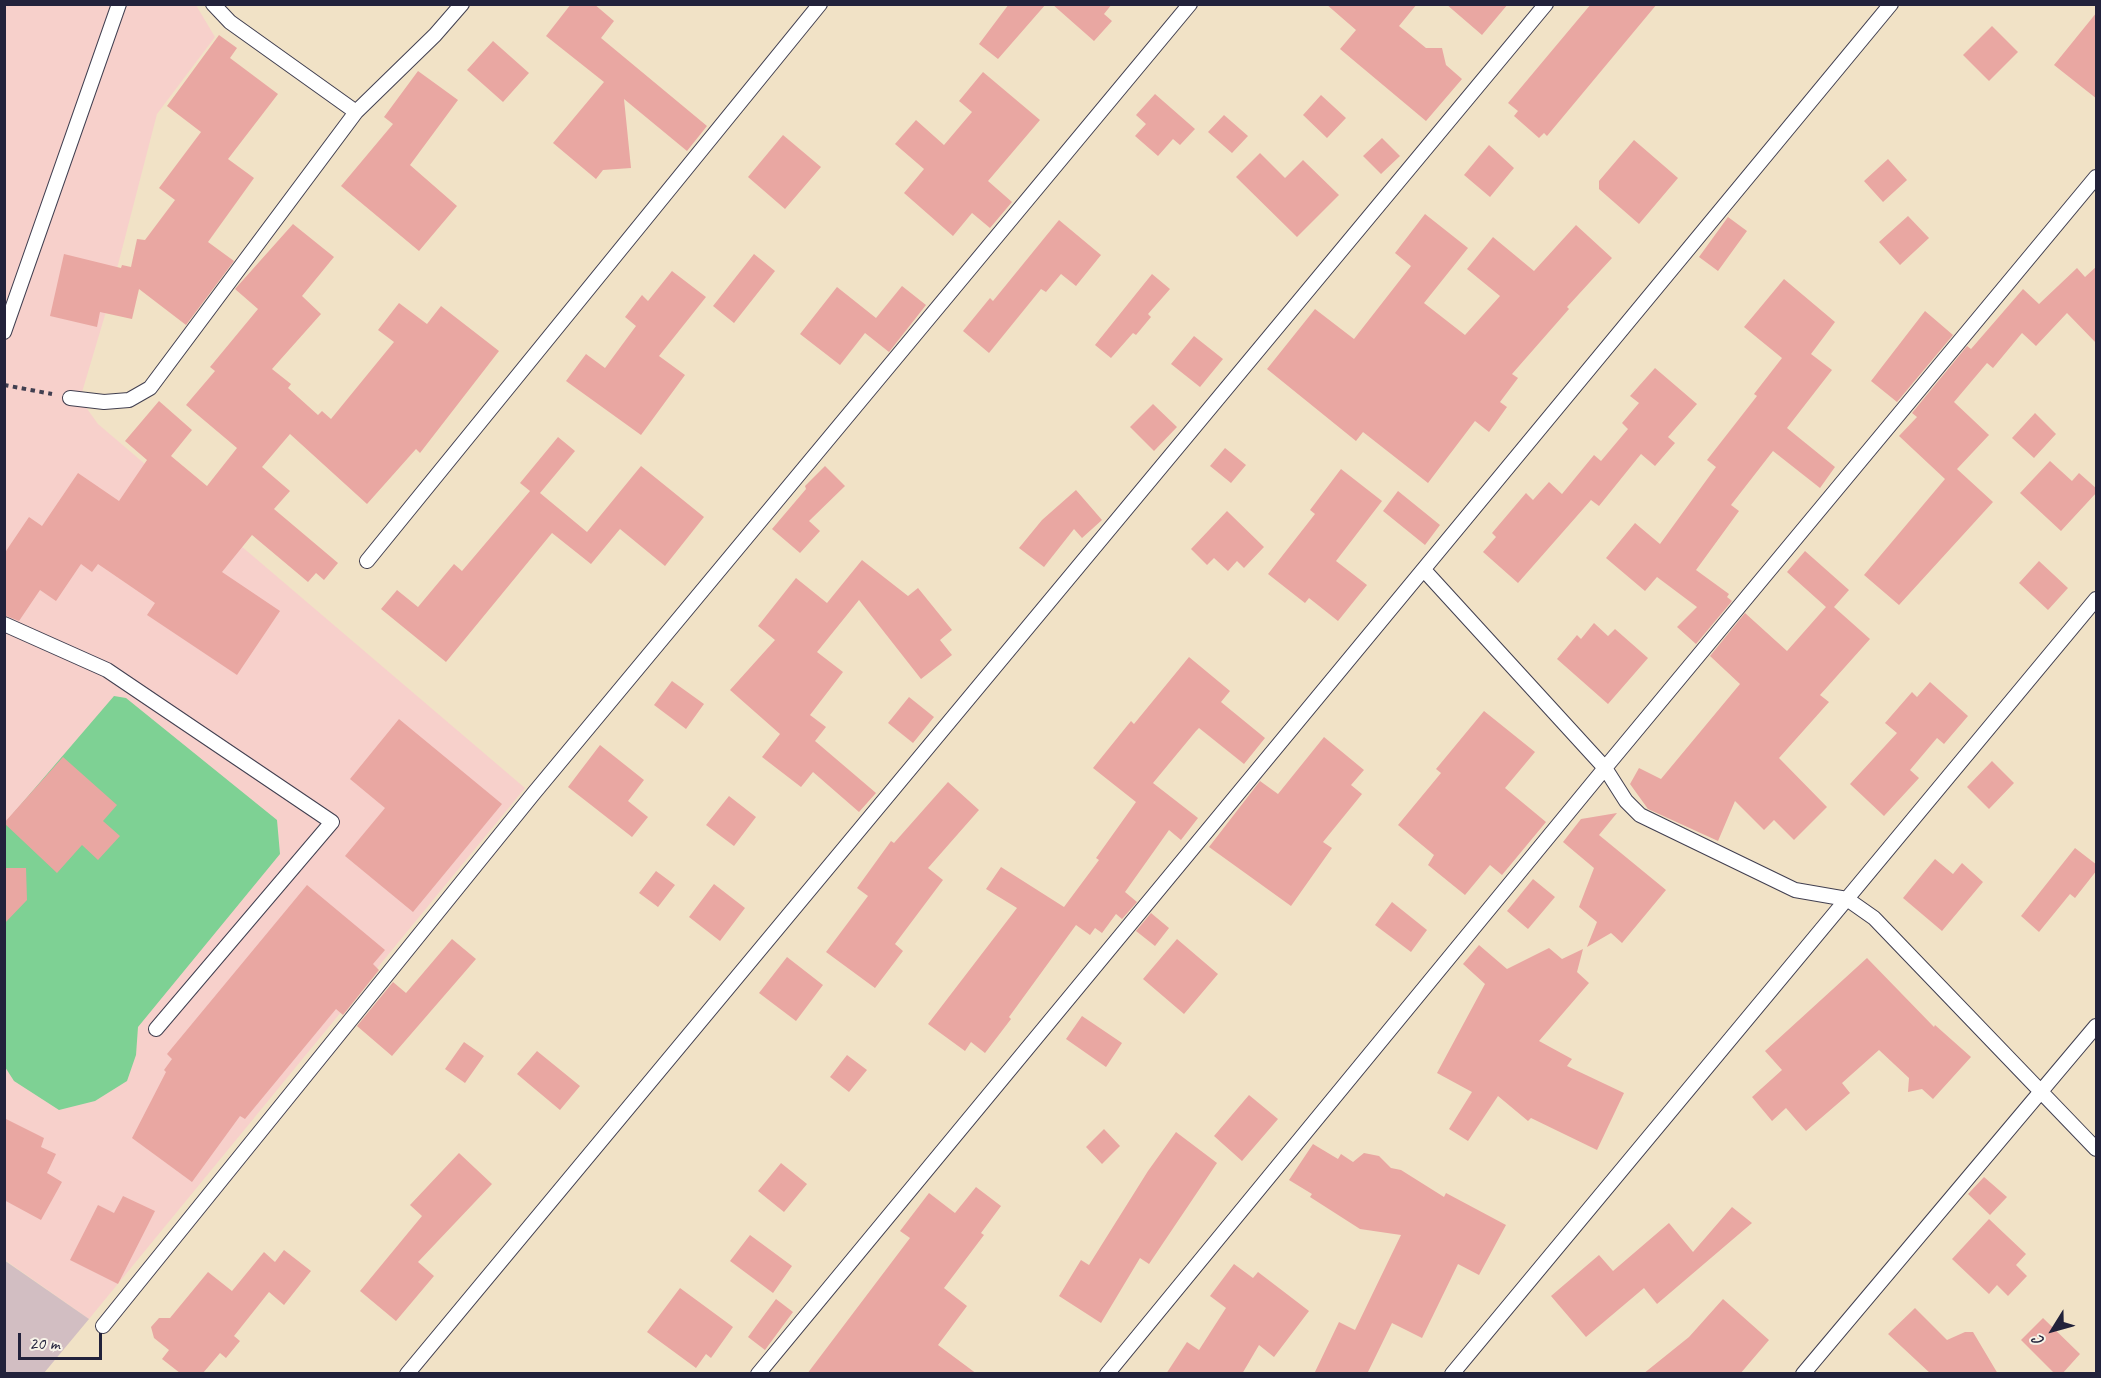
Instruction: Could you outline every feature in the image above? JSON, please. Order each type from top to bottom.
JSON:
[{"type":"lane","points":[[4,332],[119,4]]},
{"type":"lane","points":[[213,4],[230,22],[356,112]]},
{"type":"lane","points":[[70,398],[104,402],[129,400],[150,388],[356,112],[435,36],[462,4]]},
{"type":"lane","points":[[367,561],[820,4]]},
{"type":"lane","points":[[103,1326],[542,784],[1190,4]]},
{"type":"lane","points":[[407,1374],[1546,4]]},
{"type":"lane","points":[[758,1374],[1287,731],[1424,570],[1891,4]]},
{"type":"lane","points":[[1107,1374],[1605,768],[2097,177]]},
{"type":"lane","points":[[1424,570],[1605,768],[1626,801],[1640,815],[1794,890],[1847,899],[1874,918],[2097,1149]]},
{"type":"lane","points":[[1452,1374],[1945,778],[2097,599]]},
{"type":"lane","points":[[4,624],[106,670],[332,822],[156,1029]]},
{"type":"lane","points":[[1803,1374],[2097,1026]]},
{"type":"path","points":[[4,385],[70,398]]},
{"type":"shaded area","points":[[5,5],[196,5],[215,37],[157,114],[105,315],[80,399],[98,424],[525,788],[89,1319],[5,1260]]},
{"type":"shaded area","points":[[4,1260],[89,1319],[44,1373],[5,1373]]},
{"type":"green space","points":[[114,696],[126,698],[277,820],[280,854],[138,1027],[136,1055],[127,1081],[95,1101],[59,1110],[14,1081],[5,1067],[5,823]]},
{"type":"building","points":[[571,4],[594,4],[614,21],[601,38],[707,126],[687,151],[624,99],[631,168],[603,170],[596,179],[553,143],[604,82],[546,36]]},
{"type":"building","points":[[1009,4],[1046,4],[998,59],[979,44]]},
{"type":"building","points":[[1052,4],[1112,4],[1104,14],[1112,21],[1094,41]]},
{"type":"building","points":[[1326,4],[1417,4],[1399,26],[1426,48],[1442,48],[1446,65],[1462,79],[1426,121],[1340,49],[1356,30]]},
{"type":"building","points":[[1446,4],[1508,4],[1482,35]]},
{"type":"building","points":[[1591,4],[1657,4],[1547,136],[1544,133],[1539,138],[1514,116],[1518,111],[1508,103]]},
{"type":"building","points":[[2097,12],[2097,99],[2054,65]]},
{"type":"building","points":[[1992,26],[2018,52],[1989,81],[1963,55]]},
{"type":"building","points":[[219,35],[237,48],[230,58],[278,94],[228,159],[254,178],[208,242],[234,261],[186,325],[139,289],[132,319],[100,312],[97,327],[50,316],[64,254],[121,268],[122,265],[131,267],[137,239],[145,240],[175,200],[159,188],[201,132],[167,106]]},
{"type":"building","points":[[493,41],[529,73],[503,102],[467,70]]},
{"type":"building","points":[[418,71],[458,100],[410,165],[457,206],[419,251],[341,186],[393,124],[384,117]]},
{"type":"building","points":[[983,72],[1040,120],[988,181],[1012,202],[990,228],[972,213],[953,236],[904,193],[924,169],[895,144],[916,120],[944,145],[972,112],[959,101]]},
{"type":"building","points":[[1155,94],[1195,129],[1180,145],[1173,139],[1158,156],[1135,136],[1146,124],[1136,115]]},
{"type":"building","points":[[1321,95],[1346,118],[1327,138],[1303,115]]},
{"type":"building","points":[[1224,115],[1248,136],[1232,153],[1208,132]]},
{"type":"building","points":[[783,135],[821,167],[785,209],[748,177]]},
{"type":"building","points":[[1382,138],[1400,156],[1381,174],[1363,156]]},
{"type":"building","points":[[1634,140],[1678,178],[1639,224],[1599,189],[1599,181]]},
{"type":"building","points":[[1489,145],[1514,168],[1490,197],[1464,175]]},
{"type":"building","points":[[1260,153],[1285,178],[1303,160],[1339,195],[1297,237],[1236,177]]},
{"type":"building","points":[[1888,159],[1907,180],[1883,202],[1864,181]]},
{"type":"building","points":[[1425,214],[1468,248],[1424,303],[1465,335],[1500,296],[1467,269],[1493,237],[1534,271],[1576,225],[1612,258],[1567,307],[1569,309],[1512,374],[1518,378],[1500,402],[1507,407],[1489,432],[1475,421],[1428,483],[1363,432],[1356,441],[1267,369],[1315,309],[1354,339],[1411,266],[1395,253]]},
{"type":"building","points":[[1908,216],[1929,238],[1900,265],[1879,242]]},
{"type":"building","points":[[1728,217],[1747,231],[1718,271],[1699,257]]},
{"type":"building","points":[[1059,220],[1101,255],[1076,286],[1061,274],[1046,292],[1041,289],[989,353],[963,331],[990,298],[993,301]]},
{"type":"building","points":[[293,224],[334,257],[302,296],[321,314],[272,369],[291,384],[288,388],[318,415],[322,411],[331,419],[394,342],[378,330],[399,303],[427,324],[441,306],[499,351],[420,453],[416,449],[367,504],[290,434],[262,467],[290,491],[274,509],[338,563],[324,580],[316,573],[308,582],[252,535],[222,572],[280,611],[237,675],[147,615],[155,603],[98,564],[92,572],[81,564],[56,601],[40,590],[19,621],[4,615],[4,554],[29,517],[42,526],[78,473],[119,501],[147,460],[125,441],[159,401],[192,430],[171,456],[207,486],[237,448],[186,405],[215,371],[210,367],[258,309],[235,289]]},
{"type":"building","points":[[754,254],[775,271],[734,323],[713,306]]},
{"type":"building","points":[[2097,266],[2097,344],[2067,313],[2036,346],[2022,333],[1993,368],[1987,363],[1954,402],[1989,435],[1957,469],[1993,502],[1899,605],[1864,575],[1945,479],[1899,436],[1917,417],[1912,413],[1967,346],[1971,349],[2023,289],[2039,304],[2077,268],[2085,277]]},
{"type":"building","points":[[672,271],[706,297],[659,356],[685,375],[641,435],[566,381],[586,354],[605,368],[636,326],[625,317],[642,295],[648,301]]},
{"type":"building","points":[[1152,274],[1170,289],[1148,314],[1151,317],[1136,335],[1133,333],[1111,358],[1095,345]]},
{"type":"building","points":[[1784,279],[1835,322],[1811,354],[1832,370],[1787,428],[1835,467],[1820,488],[1773,451],[1731,505],[1739,511],[1696,570],[1729,594],[1727,597],[1732,601],[1696,644],[1677,627],[1697,607],[1657,577],[1645,591],[1606,558],[1635,523],[1660,544],[1716,467],[1707,460],[1757,396],[1754,394],[1782,358],[1744,327]]},
{"type":"building","points":[[902,286],[926,305],[889,352],[865,333],[840,365],[800,334],[837,287],[876,318]]},
{"type":"building","points":[[1925,311],[1953,335],[1897,402],[1871,381]]},
{"type":"building","points":[[1194,336],[1223,359],[1200,387],[1171,364]]},
{"type":"building","points":[[1655,368],[1697,404],[1668,437],[1675,443],[1655,466],[1641,454],[1599,506],[1591,500],[1518,583],[1483,552],[1496,537],[1492,533],[1526,493],[1533,500],[1549,482],[1562,494],[1594,455],[1601,461],[1628,429],[1622,423],[1639,403],[1630,396]]},
{"type":"building","points":[[1153,404],[1177,427],[1154,451],[1130,427]]},
{"type":"building","points":[[2035,413],[2056,434],[2034,458],[2012,438]]},
{"type":"building","points":[[558,437],[575,451],[540,493],[587,532],[641,466],[704,517],[665,566],[620,529],[591,564],[552,533],[446,662],[381,609],[397,590],[418,607],[454,564],[462,571],[530,491],[520,483]]},
{"type":"building","points":[[1225,448],[1246,465],[1231,483],[1210,466]]},
{"type":"building","points":[[2050,461],[2072,481],[2079,473],[2097,489],[2097,492],[2061,531],[2020,493]]},
{"type":"building","points":[[825,466],[845,486],[809,521],[820,531],[800,553],[772,529],[806,489],[805,486]]},
{"type":"building","points":[[1341,469],[1382,501],[1336,561],[1367,585],[1338,621],[1309,598],[1305,603],[1268,574],[1315,514],[1310,510]]},
{"type":"building","points":[[1076,490],[1102,520],[1082,538],[1074,529],[1044,567],[1019,548],[1042,520]]},
{"type":"building","points":[[1398,491],[1440,525],[1425,545],[1383,511]]},
{"type":"building","points":[[1227,511],[1264,547],[1244,568],[1237,561],[1228,571],[1214,558],[1207,565],[1191,549]]},
{"type":"building","points":[[1805,551],[1849,590],[1834,607],[1870,639],[1820,695],[1829,702],[1779,758],[1827,807],[1794,840],[1774,820],[1764,830],[1735,801],[1718,841],[1648,809],[1630,784],[1639,768],[1661,779],[1740,684],[1710,656],[1745,613],[1787,651],[1826,607],[1787,572]]},
{"type":"building","points":[[862,560],[908,596],[918,588],[952,630],[940,640],[952,655],[921,679],[859,600],[817,652],[843,672],[810,715],[826,727],[815,741],[876,793],[859,812],[813,772],[801,787],[762,757],[780,734],[730,690],[775,640],[758,626],[796,578],[827,603]]},
{"type":"building","points":[[2039,561],[2068,588],[2048,610],[2019,583]]},
{"type":"building","points":[[1594,623],[1608,636],[1615,629],[1648,658],[1608,704],[1557,659],[1577,635],[1581,639]]},
{"type":"building","points":[[1189,657],[1230,691],[1221,702],[1265,738],[1244,764],[1199,728],[1196,731],[1153,783],[1198,818],[1181,840],[1169,830],[1125,892],[1137,902],[1122,919],[1116,914],[1102,933],[1095,928],[1090,935],[1076,925],[985,1053],[971,1042],[965,1051],[928,1024],[1017,908],[986,889],[1001,867],[1064,907],[1099,860],[1096,858],[1136,802],[1093,768],[1131,721],[1134,724]]},
{"type":"building","points":[[672,681],[704,704],[686,729],[654,705]]},
{"type":"building","points":[[1930,682],[1968,716],[1944,744],[1937,738],[1910,770],[1919,778],[1884,816],[1850,784],[1897,733],[1885,723],[1912,692],[1917,697]]},
{"type":"building","points":[[909,697],[934,717],[913,743],[888,723]]},
{"type":"building","points":[[1484,711],[1535,752],[1505,788],[1546,822],[1502,875],[1490,865],[1465,895],[1428,865],[1434,855],[1398,825],[1441,773],[1436,769]]},
{"type":"building","points":[[399,719],[502,804],[413,912],[345,856],[385,808],[350,779]]},
{"type":"building","points":[[1324,737],[1364,770],[1351,785],[1362,794],[1323,842],[1332,848],[1291,906],[1209,847],[1260,781],[1278,794]]},
{"type":"building","points":[[600,745],[644,780],[628,801],[648,817],[632,837],[568,787]]},
{"type":"building","points":[[63,757],[117,805],[103,821],[120,836],[98,860],[82,845],[57,873],[4,823]]},
{"type":"building","points":[[1992,761],[2014,783],[1989,809],[1967,787]]},
{"type":"building","points":[[948,782],[979,810],[928,868],[943,880],[895,944],[903,951],[875,988],[826,952],[868,896],[857,888],[891,841],[894,843]]},
{"type":"building","points":[[729,796],[756,817],[734,846],[706,825]]},
{"type":"building","points":[[1617,813],[1599,835],[1666,890],[1622,943],[1611,933],[1587,947],[1597,922],[1579,907],[1594,868],[1563,842],[1581,819]]},
{"type":"building","points":[[2075,848],[2097,865],[2097,870],[2075,898],[2070,894],[2039,932],[2021,916]]},
{"type":"building","points":[[1935,859],[1953,874],[1962,863],[1983,882],[1942,931],[1903,898]]},
{"type":"building","points":[[4,868],[26,868],[27,900],[4,924]]},
{"type":"building","points":[[656,871],[675,885],[658,907],[639,893]]},
{"type":"building","points":[[1533,879],[1555,897],[1528,929],[1507,911]]},
{"type":"building","points":[[714,884],[745,908],[720,941],[689,917]]},
{"type":"building","points":[[307,885],[385,950],[373,964],[379,970],[343,1015],[336,1009],[245,1119],[240,1116],[192,1182],[132,1138],[166,1072],[164,1070],[172,1059],[167,1054]]},
{"type":"building","points":[[1392,902],[1427,930],[1411,952],[1375,925]]},
{"type":"building","points":[[1151,913],[1169,928],[1155,946],[1136,931]]},
{"type":"building","points":[[452,939],[476,959],[392,1056],[357,1026],[393,982],[406,993]]},
{"type":"building","points":[[1177,939],[1218,974],[1184,1014],[1143,979]]},
{"type":"building","points":[[1479,945],[1507,969],[1549,948],[1562,959],[1583,949],[1577,972],[1589,983],[1539,1041],[1572,1059],[1567,1066],[1624,1093],[1597,1150],[1531,1118],[1528,1121],[1498,1096],[1468,1141],[1449,1129],[1472,1092],[1437,1073],[1485,984],[1463,964]]},
{"type":"building","points":[[787,957],[823,985],[796,1021],[759,993]]},
{"type":"building","points":[[1867,958],[1934,1027],[1935,1025],[1971,1057],[1933,1099],[1922,1089],[1908,1092],[1909,1078],[1879,1050],[1842,1083],[1850,1093],[1806,1131],[1786,1108],[1772,1121],[1752,1097],[1782,1070],[1765,1051]]},
{"type":"building","points":[[1082,1016],[1122,1043],[1106,1067],[1066,1039]]},
{"type":"building","points":[[464,1042],[484,1056],[465,1083],[445,1069]]},
{"type":"building","points":[[537,1051],[580,1086],[560,1110],[517,1074]]},
{"type":"building","points":[[847,1055],[867,1070],[849,1092],[830,1077]]},
{"type":"building","points":[[1249,1095],[1278,1119],[1242,1161],[1214,1136]]},
{"type":"building","points":[[4,1118],[44,1138],[41,1147],[56,1154],[47,1173],[62,1182],[41,1220],[4,1200]]},
{"type":"building","points":[[1104,1129],[1120,1146],[1102,1164],[1086,1147]]},
{"type":"building","points":[[1176,1132],[1217,1163],[1149,1264],[1140,1258],[1101,1323],[1059,1296],[1081,1260],[1089,1265],[1148,1171]]},
{"type":"building","points":[[1313,1144],[1338,1159],[1341,1154],[1353,1162],[1364,1153],[1379,1156],[1391,1168],[1401,1170],[1444,1197],[1446,1193],[1506,1225],[1479,1275],[1458,1264],[1422,1338],[1392,1323],[1367,1374],[1314,1374],[1339,1322],[1355,1330],[1401,1235],[1360,1229],[1310,1197],[1312,1194],[1289,1180]]},
{"type":"building","points":[[459,1153],[492,1184],[418,1262],[434,1276],[396,1321],[360,1291],[422,1216],[410,1205]]},
{"type":"building","points":[[781,1163],[807,1184],[784,1212],[758,1191]]},
{"type":"building","points":[[1984,1177],[2007,1197],[1990,1215],[1968,1194]]},
{"type":"building","points":[[976,1187],[1001,1206],[981,1233],[984,1235],[944,1288],[967,1306],[938,1345],[977,1374],[807,1374],[910,1238],[900,1231],[929,1193],[955,1213]]},
{"type":"building","points":[[123,1196],[155,1211],[118,1284],[70,1260],[98,1205],[114,1213]]},
{"type":"building","points":[[1732,1207],[1752,1223],[1657,1304],[1644,1288],[1586,1337],[1551,1296],[1599,1255],[1613,1271],[1669,1223],[1693,1252]]},
{"type":"building","points":[[1989,1219],[2026,1254],[2016,1265],[2027,1276],[2008,1296],[1997,1285],[1989,1294],[1952,1259]]},
{"type":"building","points":[[750,1235],[792,1266],[773,1293],[730,1261]]},
{"type":"building","points":[[284,1250],[311,1271],[284,1305],[269,1292],[234,1336],[240,1341],[226,1358],[220,1353],[203,1373],[180,1373],[162,1359],[169,1350],[154,1338],[151,1327],[159,1318],[170,1318],[208,1272],[232,1291],[264,1252],[275,1262]]},
{"type":"building","points":[[1234,1264],[1253,1278],[1258,1272],[1309,1311],[1274,1357],[1259,1345],[1242,1374],[1166,1374],[1187,1342],[1199,1350],[1226,1308],[1210,1296]]},
{"type":"building","points":[[680,1288],[733,1327],[711,1358],[706,1354],[696,1368],[647,1332]]},
{"type":"building","points":[[776,1299],[793,1312],[765,1350],[748,1337]]},
{"type":"building","points":[[1723,1299],[1769,1340],[1740,1374],[1643,1374],[1689,1337]]},
{"type":"building","points":[[1915,1308],[1947,1340],[1965,1332],[1973,1332],[1998,1374],[1931,1374],[1888,1334]]},
{"type":"building","points":[[2043,1318],[2080,1354],[2062,1374],[2055,1374],[2021,1340]]}]
